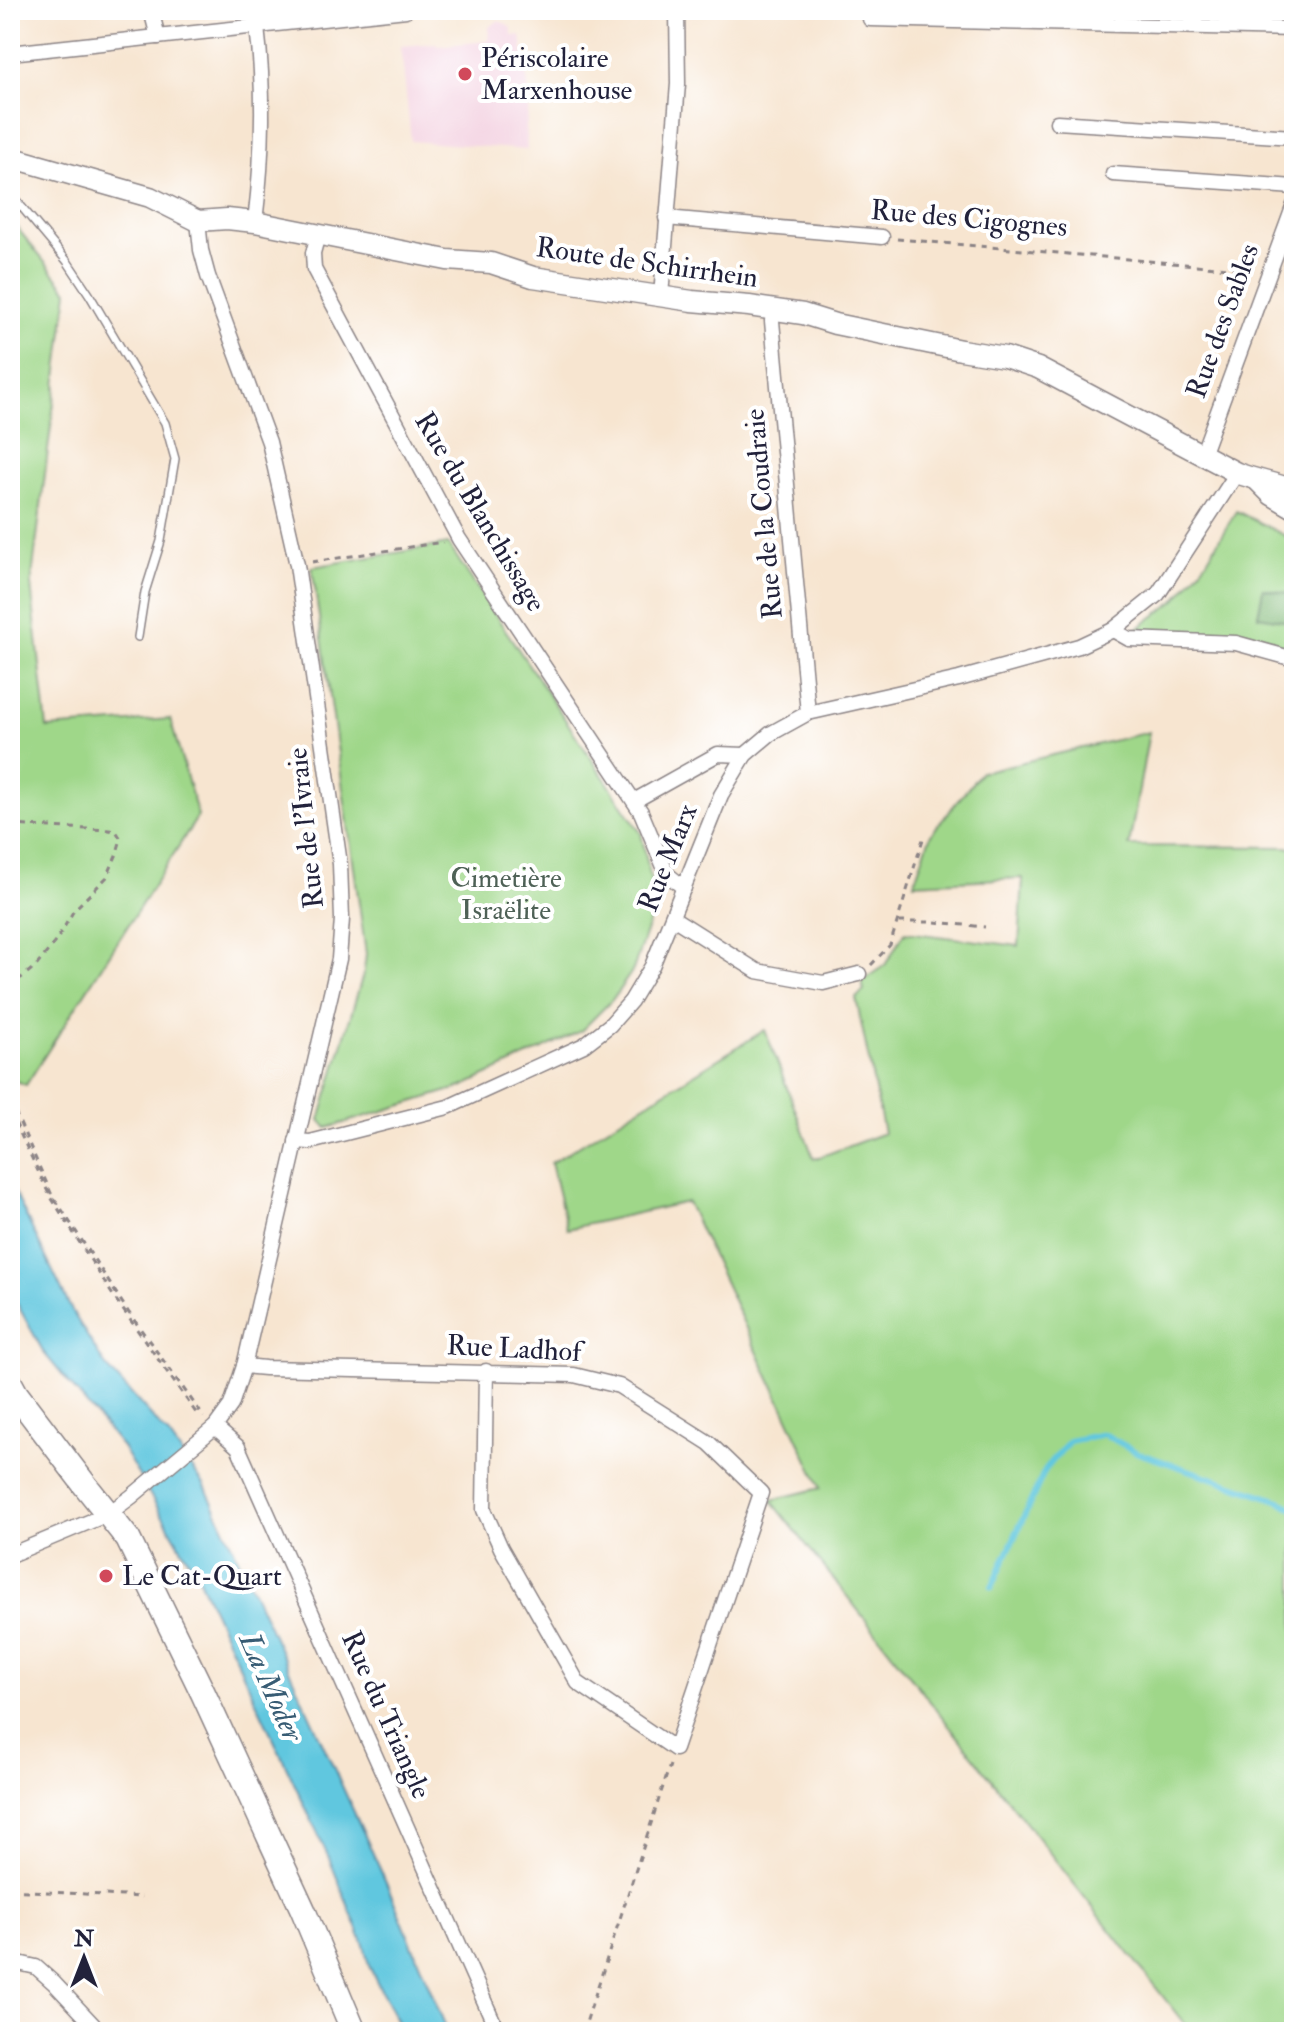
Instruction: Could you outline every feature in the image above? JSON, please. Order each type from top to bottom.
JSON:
[{"type":"main road","points":[[10,1383],[128,1539],[303,1910],[354,2032]]},
{"type":"street","points":[[151,10],[158,37]]},
{"type":"street","points":[[10,53],[406,10]]},
{"type":"street","points":[[661,296],[678,84],[677,10]]},
{"type":"street","points":[[870,10],[870,19],[1294,29]]},
{"type":"street","points":[[255,222],[263,115],[257,27]]},
{"type":"street","points":[[1057,122],[1294,137]]},
{"type":"street","name":"Route de Schirrhein","points":[[10,157],[150,197],[198,221],[227,219],[255,222],[447,260],[491,263],[533,277],[722,305],[773,309],[947,348],[1005,357],[1038,368],[1202,455],[1232,482],[1258,481],[1294,490]]},
{"type":"street","points":[[1113,174],[1294,187]]},
{"type":"street","name":"Rue des Sables","points":[[1202,455],[1294,205]]},
{"type":"street","name":"Rue des Cigognes","points":[[666,218],[882,237]]},
{"type":"street","name":"Rue de l'Ivraie","points":[[10,1555],[108,1514],[199,1441],[208,1423],[231,1405],[244,1366],[339,959],[342,919],[340,864],[297,565],[269,442],[208,276],[198,221]]},
{"type":"street","name":"Rue du Blanchissage","points":[[318,235],[313,253],[314,269],[459,539],[641,812],[667,874],[684,888]]},
{"type":"street","name":"Rue de la Coudraie","points":[[773,309],[808,713]]},
{"type":"street","name":"Route de Schirrhein","points":[[1258,481],[1272,495],[1294,508]]},
{"type":"street","name":"Rue Marx","points":[[296,1141],[310,1142],[448,1107],[584,1045],[610,1025],[631,1001],[652,966],[721,795],[745,755],[770,734],[808,713],[959,679],[1079,646],[1113,630],[1158,594],[1232,482]]},
{"type":"street","points":[[1113,630],[1129,639],[1236,643],[1294,659]]},
{"type":"street","points":[[634,801],[718,754],[745,755]]},
{"type":"street","points":[[673,918],[757,971],[823,983],[859,974]]},
{"type":"street","name":"Rue Ladhof","points":[[244,1366],[574,1375],[619,1386],[709,1443],[761,1493],[675,1749]]},
{"type":"street","points":[[486,1371],[484,1510],[501,1548],[578,1683],[675,1749]]},
{"type":"street","name":"Rue du Triangle","points":[[208,1423],[238,1447],[498,2032]]},
{"type":"street","points":[[10,1961],[36,1967],[100,2032]]},
{"type":"lane","points":[[10,193],[67,261],[165,423],[175,459],[161,541],[145,592],[138,637]]},
{"type":"path","name":"Rue des Cigognes","points":[[882,237],[1268,271]]},
{"type":"path","points":[[297,565],[459,539]]},
{"type":"path","points":[[10,825],[109,830],[116,831],[121,839],[107,877],[74,910],[37,965],[10,983]]},
{"type":"path","points":[[859,974],[875,963],[890,945],[924,836]]},
{"type":"path","points":[[899,922],[985,927]]},
{"type":"path","points":[[10,1101],[51,1193],[129,1313],[208,1423]]},
{"type":"path","points":[[10,1112],[49,1194],[114,1297],[208,1423]]},
{"type":"path","points":[[583,2032],[675,1749]]},
{"type":"path","points":[[10,1890],[142,1897]]},
{"type":"shaded area","name":"Périscolaire Marxenhouse","points":[[498,21],[512,29],[512,36],[521,35],[530,101],[526,127],[527,150],[411,141],[401,46],[488,41],[489,27]]},
{"type":"green space","points":[[10,219],[68,291],[31,585],[47,728],[170,719],[198,816],[26,1085],[10,1079]]},
{"type":"green space","points":[[1236,511],[1294,540],[1294,652],[1245,636],[1137,629],[1175,601],[1206,562]]},
{"type":"green space","name":"Cimetière Israëlite","points":[[448,544],[641,833],[651,880],[651,917],[633,970],[612,1000],[581,1031],[462,1087],[327,1128],[320,1120],[364,971],[366,954],[312,567]]},
{"type":"green space","points":[[1263,589],[1294,594],[1294,622],[1258,616]]},
{"type":"green space","points":[[1149,732],[1129,846],[1294,849],[1294,2032],[1191,2032],[771,1500],[821,1488],[687,1202],[567,1229],[551,1163],[765,1030],[814,1159],[884,1133],[856,998],[864,991],[862,981],[885,965],[905,932],[1019,946],[1023,878],[914,883],[931,834],[981,772]]},
{"type":"water","name":"La Moder","points":[[10,1183],[72,1311],[105,1365],[169,1436],[205,1486],[386,1882],[448,2032],[402,2032],[369,1966],[364,1945],[329,1858],[196,1573],[122,1447],[44,1353],[10,1291]]},
{"type":"waterway","points":[[992,1587],[1045,1470],[1069,1441],[1104,1434],[1138,1453],[1280,1501],[1294,1509]]},
{"type":"place","name":"Périscolaire Marxenhouse","points":[[465,74]]},
{"type":"place","name":"Le Cat-Quart","points":[[106,1576]]}]
